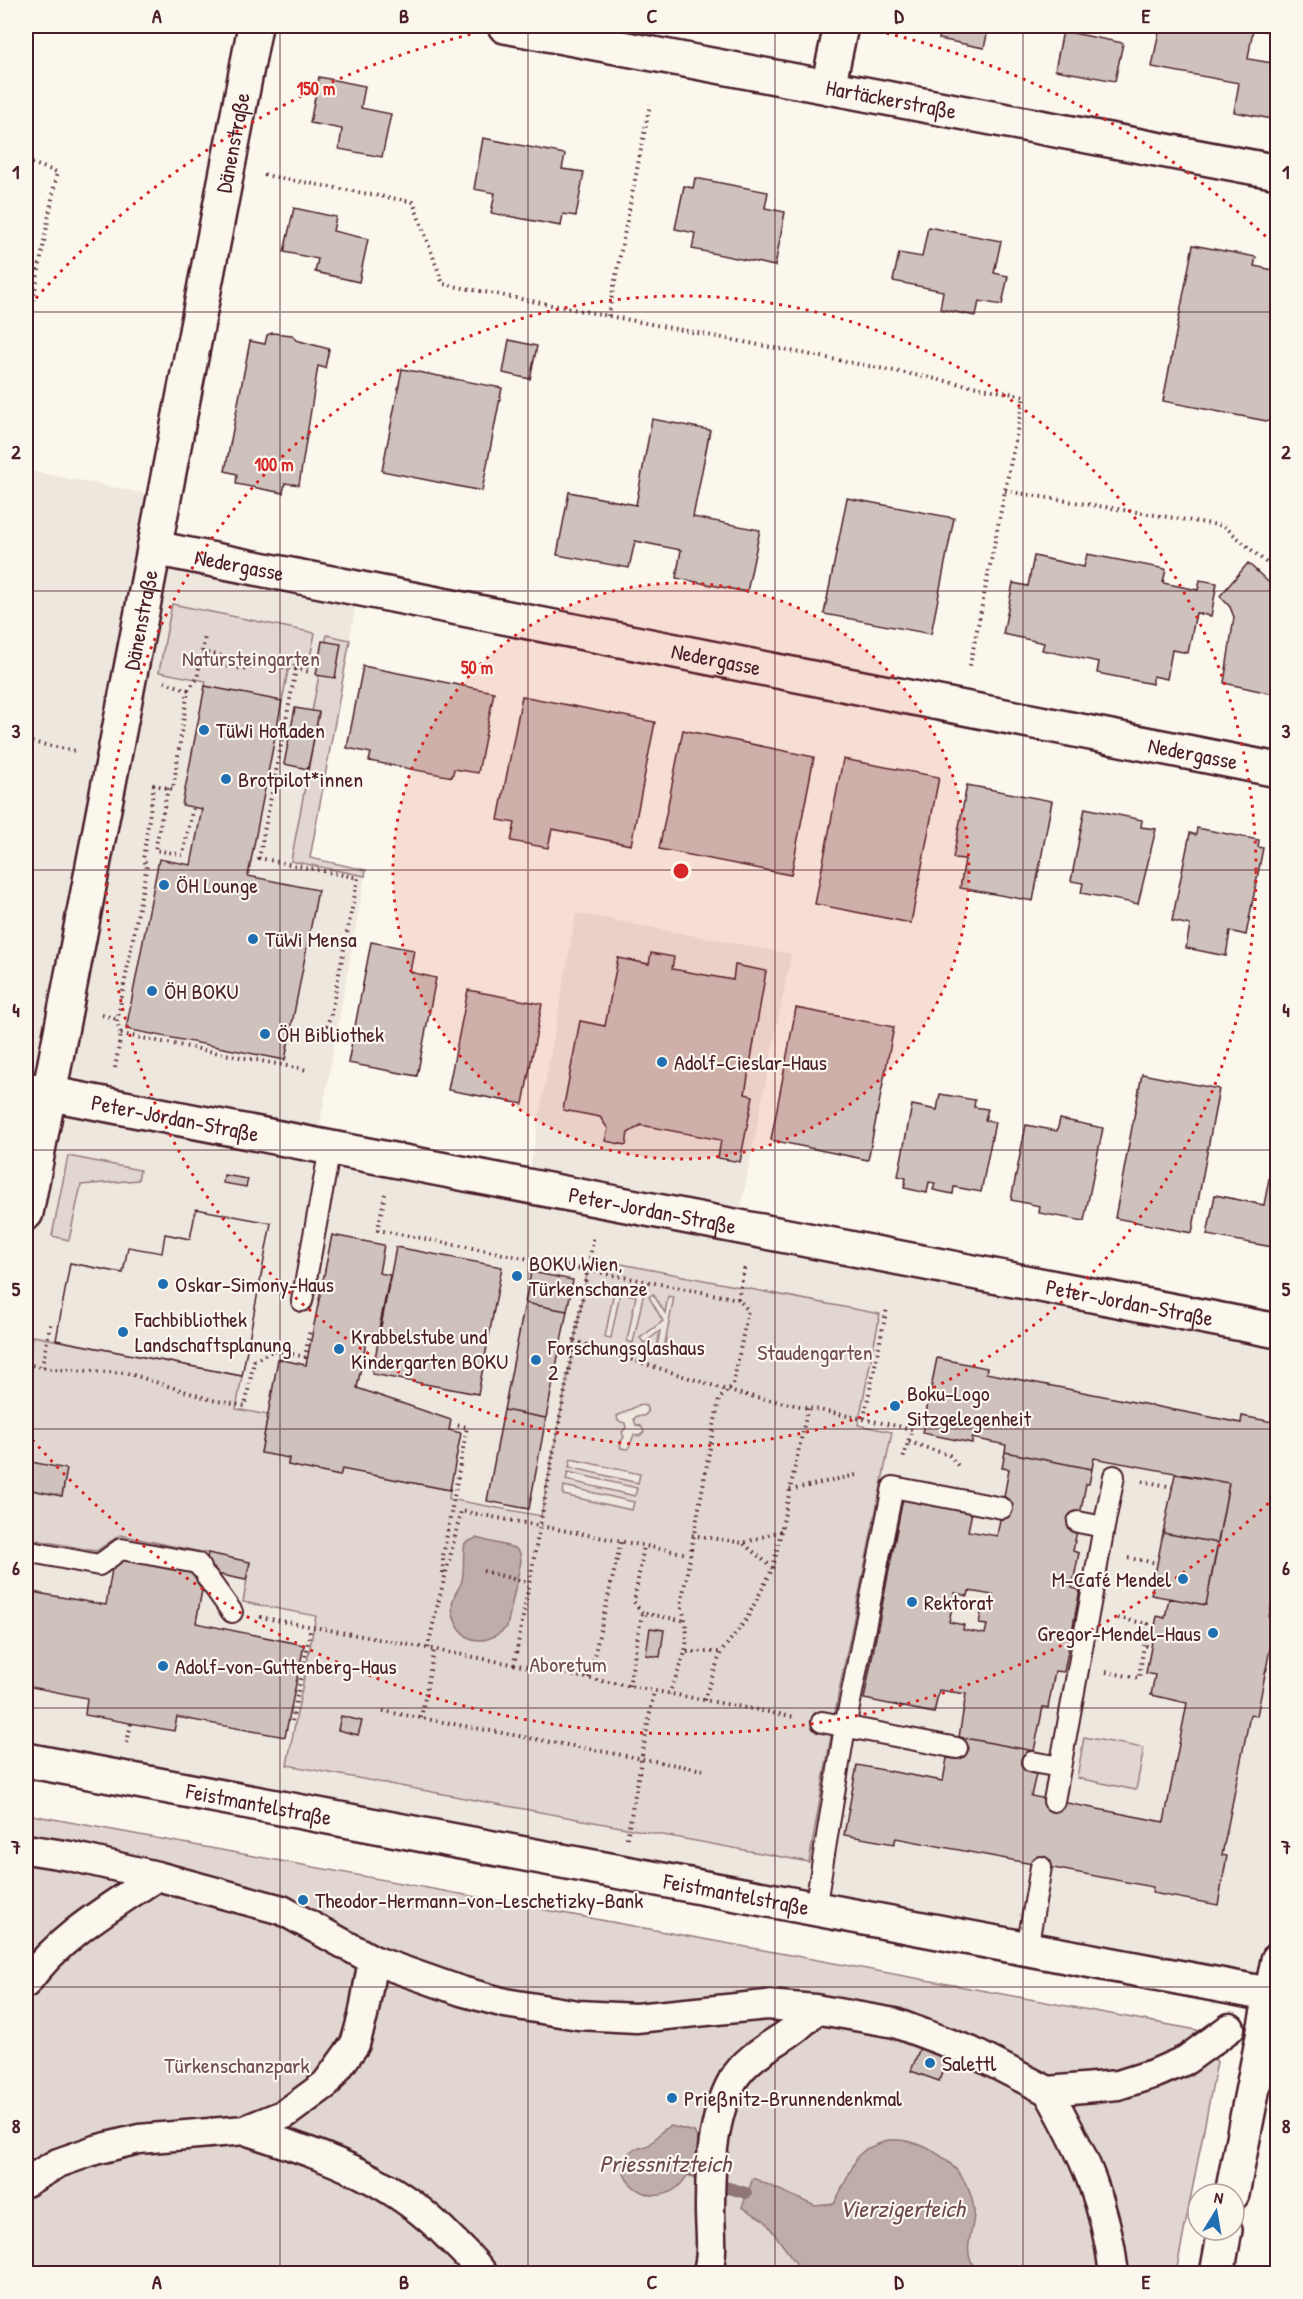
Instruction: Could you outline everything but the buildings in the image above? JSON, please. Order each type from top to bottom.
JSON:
[{"type":"street","name":"Dänenstraße","points":[[26,1214],[37,1092],[154,548],[255,26]]},
{"type":"street","name":"Hartäckerstraße","points":[[505,26],[1278,172]]},
{"type":"street","points":[[828,87],[841,26]]},
{"type":"street","name":"Nedergasse","points":[[154,548],[1278,770]]},
{"type":"street","name":"Peter-Jordan-Straße","points":[[37,1092],[1278,1331]]},
{"type":"street","name":"Feistmantelstraße","points":[[26,1760],[1274,1995]]},
{"type":"street","points":[[26,1849],[70,1856],[157,1876],[282,1910],[373,1959],[460,1992],[505,2003],[578,2015],[636,2018],[702,2014],[767,2006],[815,2009],[895,2023],[970,2051],[1048,2091],[1118,2085],[1156,2073],[1186,2060],[1230,2028]]},
{"type":"street","points":[[26,1983],[44,1958],[71,1934],[157,1876]]},
{"type":"street","points":[[26,2182],[58,2163],[95,2150],[139,2139],[245,2130],[285,2114],[326,2084],[355,2044],[363,2016],[373,1959]]},
{"type":"street","points":[[1235,2182],[1274,1995],[1278,1960]]},
{"type":"street","points":[[707,2274],[712,2248],[710,2209],[714,2140],[733,2081],[747,2061],[804,2024],[815,2009]]},
{"type":"street","points":[[1048,2091],[1072,2133],[1096,2188],[1110,2233],[1114,2274]]},
{"type":"street","points":[[245,2130],[336,2161],[376,2180],[428,2215],[483,2274]]},
{"type":"street","points":[[1217,2274],[1223,2242]]},
{"type":"lane","points":[[302,1301],[330,1148]]},
{"type":"lane","points":[[1054,1801],[1114,1476]]},
{"type":"lane","points":[[815,1909],[845,1727],[893,1487],[1002,1508]]},
{"type":"lane","points":[[1078,1522],[1104,1527]]},
{"type":"lane","points":[[26,1551],[99,1565],[121,1549],[197,1563],[232,1612]]},
{"type":"lane","points":[[822,1722],[957,1748]]},
{"type":"lane","points":[[1032,1762],[1060,1767]]},
{"type":"lane","points":[[1027,1948],[1041,1866]]},
{"type":"path","points":[[608,316],[650,104]]},
{"type":"path","points":[[26,161],[57,172],[26,339]]},
{"type":"path","points":[[260,174],[413,202],[443,284],[1024,396],[969,670]]},
{"type":"path","points":[[1005,491],[1224,526],[1278,573]]},
{"type":"path","points":[[115,1068],[121,1034],[117,1020],[147,865],[143,859],[154,784],[173,789],[188,690],[197,680],[205,636]]},
{"type":"path","points":[[202,652],[223,656],[221,665],[249,670],[251,661],[258,663],[259,656],[278,659],[277,666],[310,672]]},
{"type":"path","points":[[296,669],[259,858],[358,878],[331,1014],[321,1039]]},
{"type":"path","points":[[162,681],[188,690]]},
{"type":"path","points":[[26,741],[76,751]]},
{"type":"path","points":[[168,788],[155,850],[183,855],[193,807]]},
{"type":"path","points":[[121,1034],[308,1070]]},
{"type":"path","points":[[514,1665],[600,1200]]},
{"type":"path","points":[[378,1230],[738,1299],[748,1310],[734,1384],[718,1399],[688,1554],[681,1605],[686,1621],[687,1652],[669,1694]]},
{"type":"path","points":[[26,1364],[127,1373],[212,1400],[245,1406],[254,1361],[273,1350],[305,1357],[310,1330],[302,1301]]},
{"type":"path","points":[[864,1418],[887,1308]]},
{"type":"path","points":[[42,1367],[51,1320]]},
{"type":"path","points":[[574,1341],[727,1390],[912,1429],[893,1487]]},
{"type":"path","points":[[704,1700],[721,1653],[746,1620],[773,1568],[808,1407]]},
{"type":"path","points":[[428,1648],[443,1576],[443,1556],[468,1427],[455,1425]]},
{"type":"path","points":[[790,1490],[856,1475]]},
{"type":"path","points":[[443,1576],[451,1558],[461,1511],[688,1554]]},
{"type":"path","points":[[692,1535],[743,1543],[781,1531]]},
{"type":"path","points":[[589,1678],[621,1542]]},
{"type":"path","points":[[743,1543],[773,1568]]},
{"type":"path","points":[[644,1546],[634,1602],[642,1613],[686,1621]]},
{"type":"path","points":[[1122,1567],[1124,1557],[1157,1563]]},
{"type":"path","points":[[483,1571],[530,1583]]},
{"type":"path","points":[[1272,1606],[1278,1607]]},
{"type":"path","points":[[232,1612],[822,1722]]},
{"type":"path","points":[[629,1686],[642,1613]]},
{"type":"path","points":[[1078,1668],[1139,1678],[1148,1623],[1113,1617]]},
{"type":"path","points":[[292,1721],[311,1627]]},
{"type":"path","points":[[1144,1646],[1151,1647]]},
{"type":"path","points":[[421,1718],[434,1650]]},
{"type":"path","points":[[687,1652],[721,1653]]},
{"type":"path","points":[[1266,1669],[1278,1671]]},
{"type":"path","points":[[627,1838],[654,1691]]},
{"type":"path","points":[[383,1711],[703,1770]]},
{"type":"path","points":[[127,1746],[131,1723]]},
{"type":"shaded area","name":"BOKU Wien, Türkenschanze","points":[[26,470],[163,497],[154,548],[359,587],[310,858],[366,870],[316,1146],[527,1186],[576,913],[791,954],[738,1222],[1277,1330],[1278,1960],[1271,1995],[26,1761],[26,1214],[49,1094],[26,1089]]},
{"type":"green space","name":"Natursteingarten","points":[[172,604],[315,633],[308,668],[289,665],[282,701],[205,686],[206,681],[159,672]]},
{"type":"green space","points":[[327,635],[350,640],[310,858],[366,870],[365,876],[291,861],[319,713],[312,711]]},
{"type":"green space","points":[[68,1156],[140,1170],[138,1180],[81,1185],[69,1240],[52,1236]]},
{"type":"green space","name":"Aboretum","points":[[590,1258],[880,1314],[858,1425],[892,1432],[838,1696],[809,1862],[287,1765],[316,1616],[243,1602],[250,1562],[120,1535],[96,1551],[26,1538],[26,1372],[33,1336],[242,1376],[236,1409],[268,1415],[261,1453],[289,1458],[288,1465],[340,1475],[342,1469],[450,1490],[449,1499],[541,1516]],"holes":[[[615,1286],[644,1292],[633,1343],[627,1341],[636,1296],[620,1293],[611,1338],[605,1337]],[[653,1294],[665,1313],[668,1296],[674,1297],[664,1348],[657,1347],[660,1331],[644,1343],[640,1338],[663,1321],[649,1297]],[[639,1405],[646,1406],[648,1412],[634,1419],[636,1425],[641,1426],[644,1432],[639,1436],[634,1435],[628,1449],[621,1448],[620,1443],[624,1437],[622,1432],[626,1428],[625,1423],[618,1421],[617,1416]],[[571,1459],[640,1474],[638,1483],[569,1467]],[[568,1472],[637,1488],[635,1496],[566,1480]],[[564,1486],[634,1502],[632,1510],[563,1495]]]},
{"type":"green space","points":[[1084,1737],[1144,1748],[1136,1790],[1077,1778]]},
{"type":"green space","name":"Türkenschanzpark","points":[[26,1814],[1197,2030],[1217,2062],[1194,2182],[1186,2182],[1186,2222],[1176,2273],[26,2273]]},
{"type":"water","points":[[476,1538],[515,1548],[520,1553],[521,1561],[507,1627],[494,1636],[482,1640],[471,1639],[460,1630],[453,1610],[454,1597],[463,1575],[465,1543]]},
{"type":"water","name":"Priessnitzteich","points":[[671,2126],[694,2132],[698,2141],[698,2149],[692,2166],[681,2184],[667,2193],[653,2195],[640,2191],[630,2183],[624,2173],[623,2162],[632,2150],[647,2146]]},
{"type":"water","name":"Vierzigerteich","points":[[888,2140],[903,2140],[932,2150],[956,2169],[965,2182],[974,2211],[969,2245],[973,2265],[990,2269],[1023,2266],[1040,2273],[803,2273],[765,2221],[742,2207],[753,2178],[815,2206],[834,2204],[858,2156],[866,2149]]},
{"type":"waterway","points":[[690,2170],[708,2182],[746,2193]]},
{"type":"place","name":"TüWi Hofladen","points":[[204,730]]},
{"type":"place","name":"Brotpilot*innen","points":[[226,779]]},
{"type":"place","name":"ÖH Lounge","points":[[164,885]]},
{"type":"place","name":"TüWi Mensa","points":[[253,939]]},
{"type":"place","name":"ÖH BOKU","points":[[152,991]]},
{"type":"place","name":"ÖH Bibliothek","points":[[265,1034]]},
{"type":"place","name":"Adolf-Cieslar-Haus","points":[[662,1062]]},
{"type":"place","name":"BOKU Wien, Türkenschanze","points":[[517,1276]]},
{"type":"place","name":"Oskar-Simony-Haus","points":[[163,1284]]},
{"type":"place","name":"Fachbibliothek Landschaftsplanung","points":[[123,1332]]},
{"type":"place","name":"Krabbelstube und Kindergarten BOKU","points":[[339,1349]]},
{"type":"place","name":"Forschungsglashaus 2","points":[[536,1360]]},
{"type":"place","name":"Boku-Logo Sitzgelegenheit","points":[[895,1406]]},
{"type":"place","name":"M-Café Mendel","points":[[1183,1579]]},
{"type":"place","name":"Rektorat","points":[[912,1602]]},
{"type":"place","name":"Gregor-Mendel-Haus","points":[[1213,1633]]},
{"type":"place","name":"Adolf-von-Guttenberg-Haus","points":[[163,1666]]},
{"type":"place","name":"Theodor-Hermann-von-Leschetizky-Bank","points":[[303,1900]]},
{"type":"place","name":"Salettl","points":[[930,2063]]},
{"type":"place","name":"Prießnitz-Brunnendenkmal","points":[[672,2098]]},
{"type":"park label","name":"Staudengarten","points":[[815,1352]]}]
